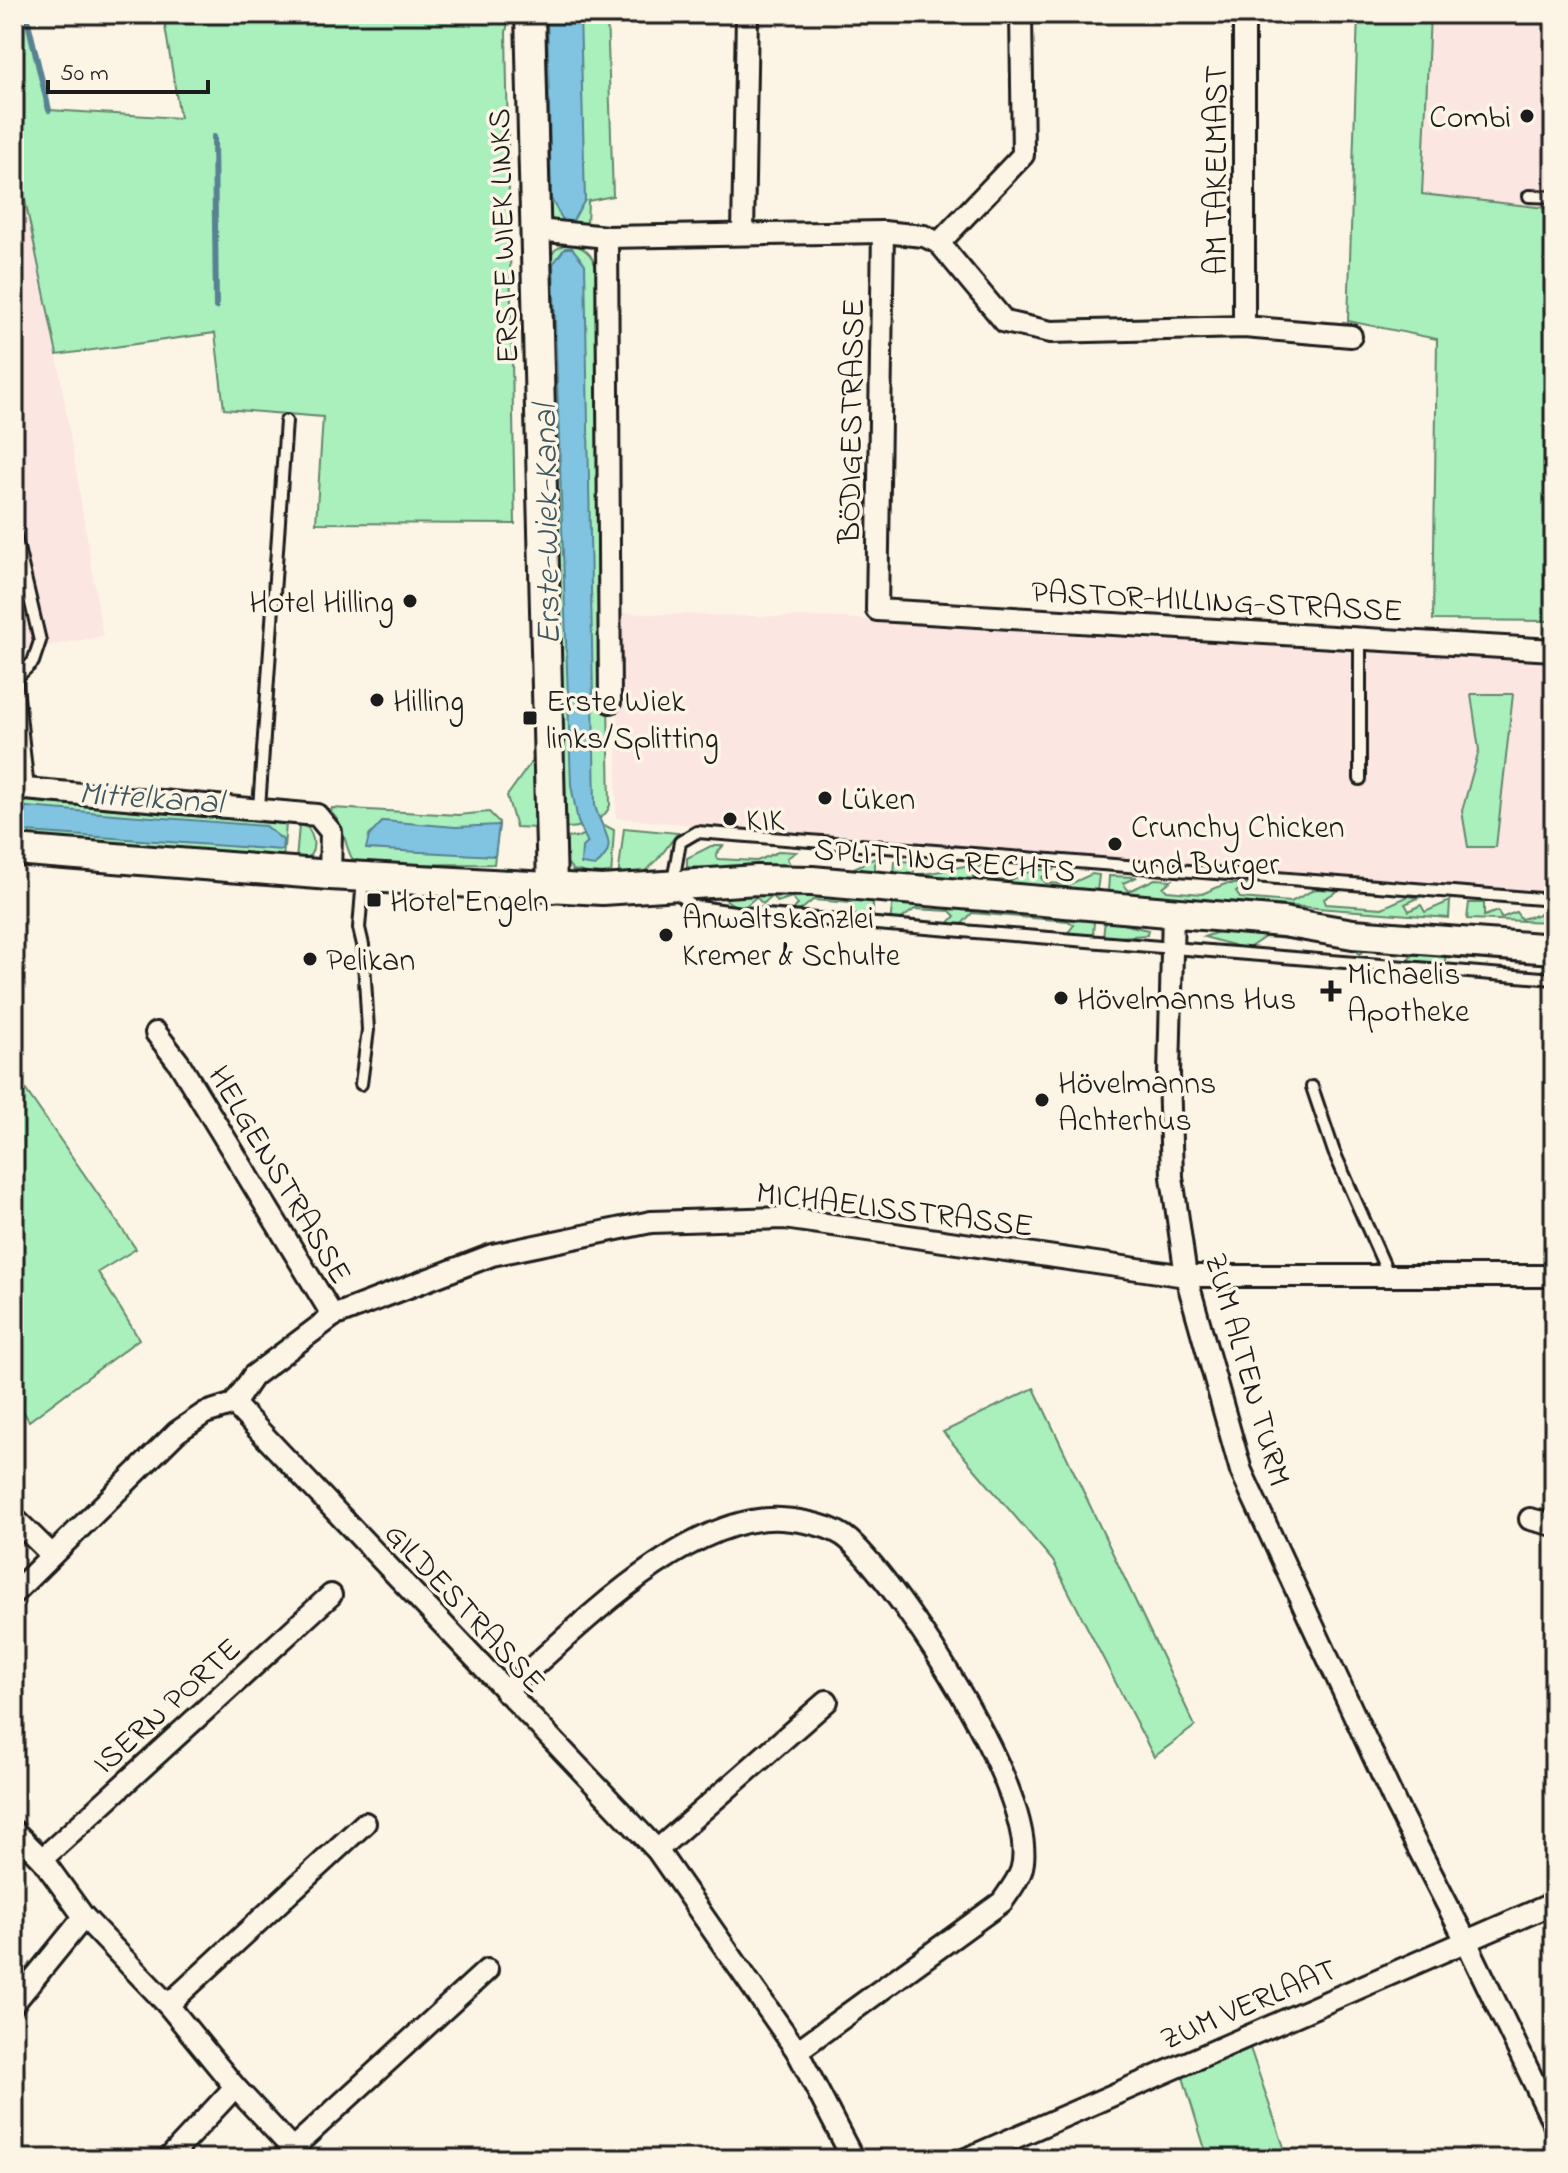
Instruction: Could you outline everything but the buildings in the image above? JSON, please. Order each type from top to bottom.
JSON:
[{"type":"main road","name":"ERSTE WIEK LINKS","points":[[530,14],[552,888]]},
{"type":"main road","name":"SPLITTING RECHTS","points":[[14,850],[330,875],[602,890],[757,880],[812,881],[1283,922],[1353,934],[1554,949]]},
{"type":"main road","points":[[1283,922],[1353,915],[1554,931]]},
{"type":"street","points":[[743,233],[747,14]]},
{"type":"street","points":[[939,243],[1023,155],[1021,14]]},
{"type":"street","name":"AM TAKELMAST","points":[[1244,14],[1244,327]]},
{"type":"street","points":[[537,230],[607,237],[883,232],[924,236],[939,243],[1005,322],[1025,328],[1051,332],[1244,327],[1351,336]]},
{"type":"street","name":"BÖDIGESTRASSE","points":[[877,610],[883,232]]},
{"type":"street","points":[[607,237],[610,702]]},
{"type":"street","name":"PASTOR-HILLING-STRASSE","points":[[877,610],[1554,650]]},
{"type":"street","points":[[21,788],[317,815],[331,832],[330,875]]},
{"type":"street","name":"ZUM ALTEN TURM","points":[[1173,912],[1169,1074],[1171,1162],[1186,1276],[1241,1471],[1397,1807],[1554,2124]]},
{"type":"street","name":"HELGENSTRASSE","points":[[156,1033],[179,1063],[333,1316]]},
{"type":"street","name":"MICHAELISSTRASSE","points":[[234,1404],[253,1376],[333,1316],[492,1255],[651,1222],[784,1218],[1186,1276],[1554,1276]]},
{"type":"street","points":[[14,1593],[177,1432],[205,1413],[234,1404]]},
{"type":"street","name":"GILDESTRASSE","points":[[234,1404],[657,1850],[797,2051],[853,2159]]},
{"type":"street","points":[[14,1518],[52,1555]]},
{"type":"street","points":[[505,1692],[649,1568],[691,1544],[734,1525],[779,1518],[814,1524],[847,1538],[909,1611],[963,1692],[1009,1794],[1021,1839],[1021,1870],[1002,1902],[797,2051]]},
{"type":"street","points":[[1530,1519],[1554,1525]]},
{"type":"street","name":"ISERN PORTE","points":[[42,1859],[331,1595]]},
{"type":"street","points":[[657,1850],[827,1701]]},
{"type":"street","points":[[168,2005],[365,1823]]},
{"type":"street","points":[[14,1831],[42,1859],[84,1917],[168,2005],[235,2087],[298,2154],[487,1970]]},
{"type":"street","name":"ZUM VERLAAT","points":[[966,2159],[1554,1903]]},
{"type":"street","points":[[14,2003],[84,1917]]},
{"type":"street","points":[[168,2159],[235,2087]]},
{"type":"lane","points":[[1529,196],[1554,197]]},
{"type":"lane","points":[[259,808],[286,421]]},
{"type":"lane","points":[[14,531],[40,641],[33,662],[16,678],[21,788]]},
{"type":"lane","points":[[1360,638],[1360,779]]},
{"type":"lane","points":[[1554,900],[697,832],[680,842],[672,887],[691,906],[742,913],[1554,979]]},
{"type":"lane","points":[[361,1084],[368,1030],[359,928],[364,877]]},
{"type":"lane","points":[[1312,1087],[1334,1152],[1389,1276]]},
{"type":"shaded area","points":[[1430,14],[1554,14],[1554,209],[1422,194]]},
{"type":"shaded area","points":[[19,171],[57,355],[103,636],[14,652],[14,172]]},
{"type":"shaded area","points":[[620,613],[843,618],[1554,663],[1554,892],[991,851],[616,818]]},
{"type":"green space","points":[[14,14],[26,14],[49,110],[180,118],[163,14],[510,14],[506,32],[515,524],[316,523],[323,417],[224,409],[215,333],[57,355],[19,171],[14,172]]},
{"type":"green space","points":[[539,14],[607,14],[613,196],[588,201],[587,224],[563,225],[552,220],[544,204]]},
{"type":"green space","points":[[1358,14],[1430,14],[1422,194],[1554,209],[1554,621],[1433,620],[1437,339],[1348,321]]},
{"type":"green space","points":[[565,244],[582,248],[592,258],[600,291],[610,805],[597,820],[568,828],[562,827],[545,265],[555,250]]},
{"type":"green space","points":[[1471,694],[1513,694],[1496,847],[1468,847],[1462,811],[1479,750]]},
{"type":"green space","points":[[535,757],[537,828],[516,827],[507,796]]},
{"type":"green space","points":[[14,800],[286,824],[283,859],[14,841]]},
{"type":"green space","points":[[332,808],[458,815],[489,812],[499,822],[494,864],[356,865],[340,825],[331,812]]},
{"type":"green space","points":[[299,825],[308,828],[313,849],[308,857],[296,861]]},
{"type":"green space","points":[[606,826],[614,830],[611,878],[573,870],[566,862],[563,838],[578,837]]},
{"type":"green space","points":[[624,828],[678,833],[646,870],[618,878]]},
{"type":"green space","points":[[711,846],[723,846],[716,854],[718,859],[757,861],[780,851],[796,852],[787,858],[790,865],[852,869],[875,858],[875,875],[687,867],[687,858]]},
{"type":"green space","points":[[895,861],[927,862],[913,867],[914,874],[984,864],[970,872],[974,878],[1009,881],[1032,870],[1053,870],[1041,878],[1046,883],[1070,884],[1092,874],[1099,875],[1097,891],[894,875]]},
{"type":"green space","points":[[1109,876],[1137,877],[1123,883],[1129,891],[1155,879],[1172,880],[1163,887],[1167,891],[1202,894],[1225,884],[1248,884],[1236,892],[1240,898],[1291,902],[1315,889],[1339,890],[1324,899],[1326,904],[1382,908],[1409,896],[1418,898],[1405,904],[1409,911],[1421,905],[1425,912],[1450,901],[1449,918],[1108,892]]},
{"type":"green space","points":[[779,893],[873,900],[873,920],[843,919],[854,909],[851,903],[813,900],[796,914],[787,914],[798,905],[792,897],[777,902],[772,896],[763,904],[756,897],[741,910],[722,897]]},
{"type":"green space","points":[[893,901],[1094,920],[1093,937],[1066,935],[1074,925],[1068,921],[972,913],[960,926],[945,927],[955,916],[950,911],[915,909],[897,922],[890,922]]},
{"type":"green space","points":[[1469,903],[1484,903],[1484,916],[1498,911],[1501,918],[1516,912],[1521,919],[1554,910],[1554,922],[1467,919]]},
{"type":"green space","points":[[1105,920],[1148,930],[1147,935],[1103,938]]},
{"type":"green space","points":[[1221,931],[1446,948],[1445,963],[1405,961],[1415,954],[1411,947],[1375,945],[1359,954],[1354,945],[1265,937],[1247,949],[1204,937]]},
{"type":"green space","points":[[14,1073],[136,1249],[98,1272],[139,1339],[29,1421],[14,1395]]},
{"type":"green space","points":[[1034,1388],[1195,1726],[1154,1757],[1053,1561],[943,1432]]},
{"type":"green space","points":[[1250,2048],[1288,2159],[1208,2159],[1183,2077]]},
{"type":"water","points":[[547,14],[580,14],[585,200],[572,222],[564,222],[551,199]]},
{"type":"water","points":[[565,248],[572,248],[585,264],[595,805],[609,844],[608,851],[595,866],[581,864],[582,847],[588,843],[578,822],[571,785],[553,264]]},
{"type":"water","points":[[14,806],[265,826],[283,840],[282,850],[14,831]]},
{"type":"water","points":[[383,821],[456,827],[499,825],[495,856],[366,849],[369,836]]},
{"type":"waterway","points":[[26,14],[49,110]]},
{"type":"waterway","points":[[214,137],[216,307]]},
{"type":"place","name":"Combi","points":[[1527,116]]},
{"type":"place","name":"Hotel Hilling","points":[[410,601]]},
{"type":"place","name":"Hilling","points":[[377,700]]},
{"type":"place","name":"Erste Wiek links/Splitting","points":[[530,718]]},
{"type":"place","name":"Lüken","points":[[825,798]]},
{"type":"place","name":"KIK","points":[[730,819]]},
{"type":"place","name":"Crunchy Chicken und Burger","points":[[1115,844]]},
{"type":"place","name":"Hotel Engeln","points":[[374,900]]},
{"type":"place","name":"Anwaltskanzlei Kremer & Schulte","points":[[666,935]]},
{"type":"place","name":"Pelikan","points":[[310,959]]},
{"type":"place","name":"Michaelis Apotheke","points":[[1331,991]]},
{"type":"place","name":"Hövelmanns Hus","points":[[1061,998]]},
{"type":"place","name":"Hövelmanns Achterhus","points":[[1042,1100]]},
{"type":"water label","name":"Erste-Wiek-Kanal","points":[[545,525]]},
{"type":"water label","name":"Mittelkanal","points":[[151,796]]}]
